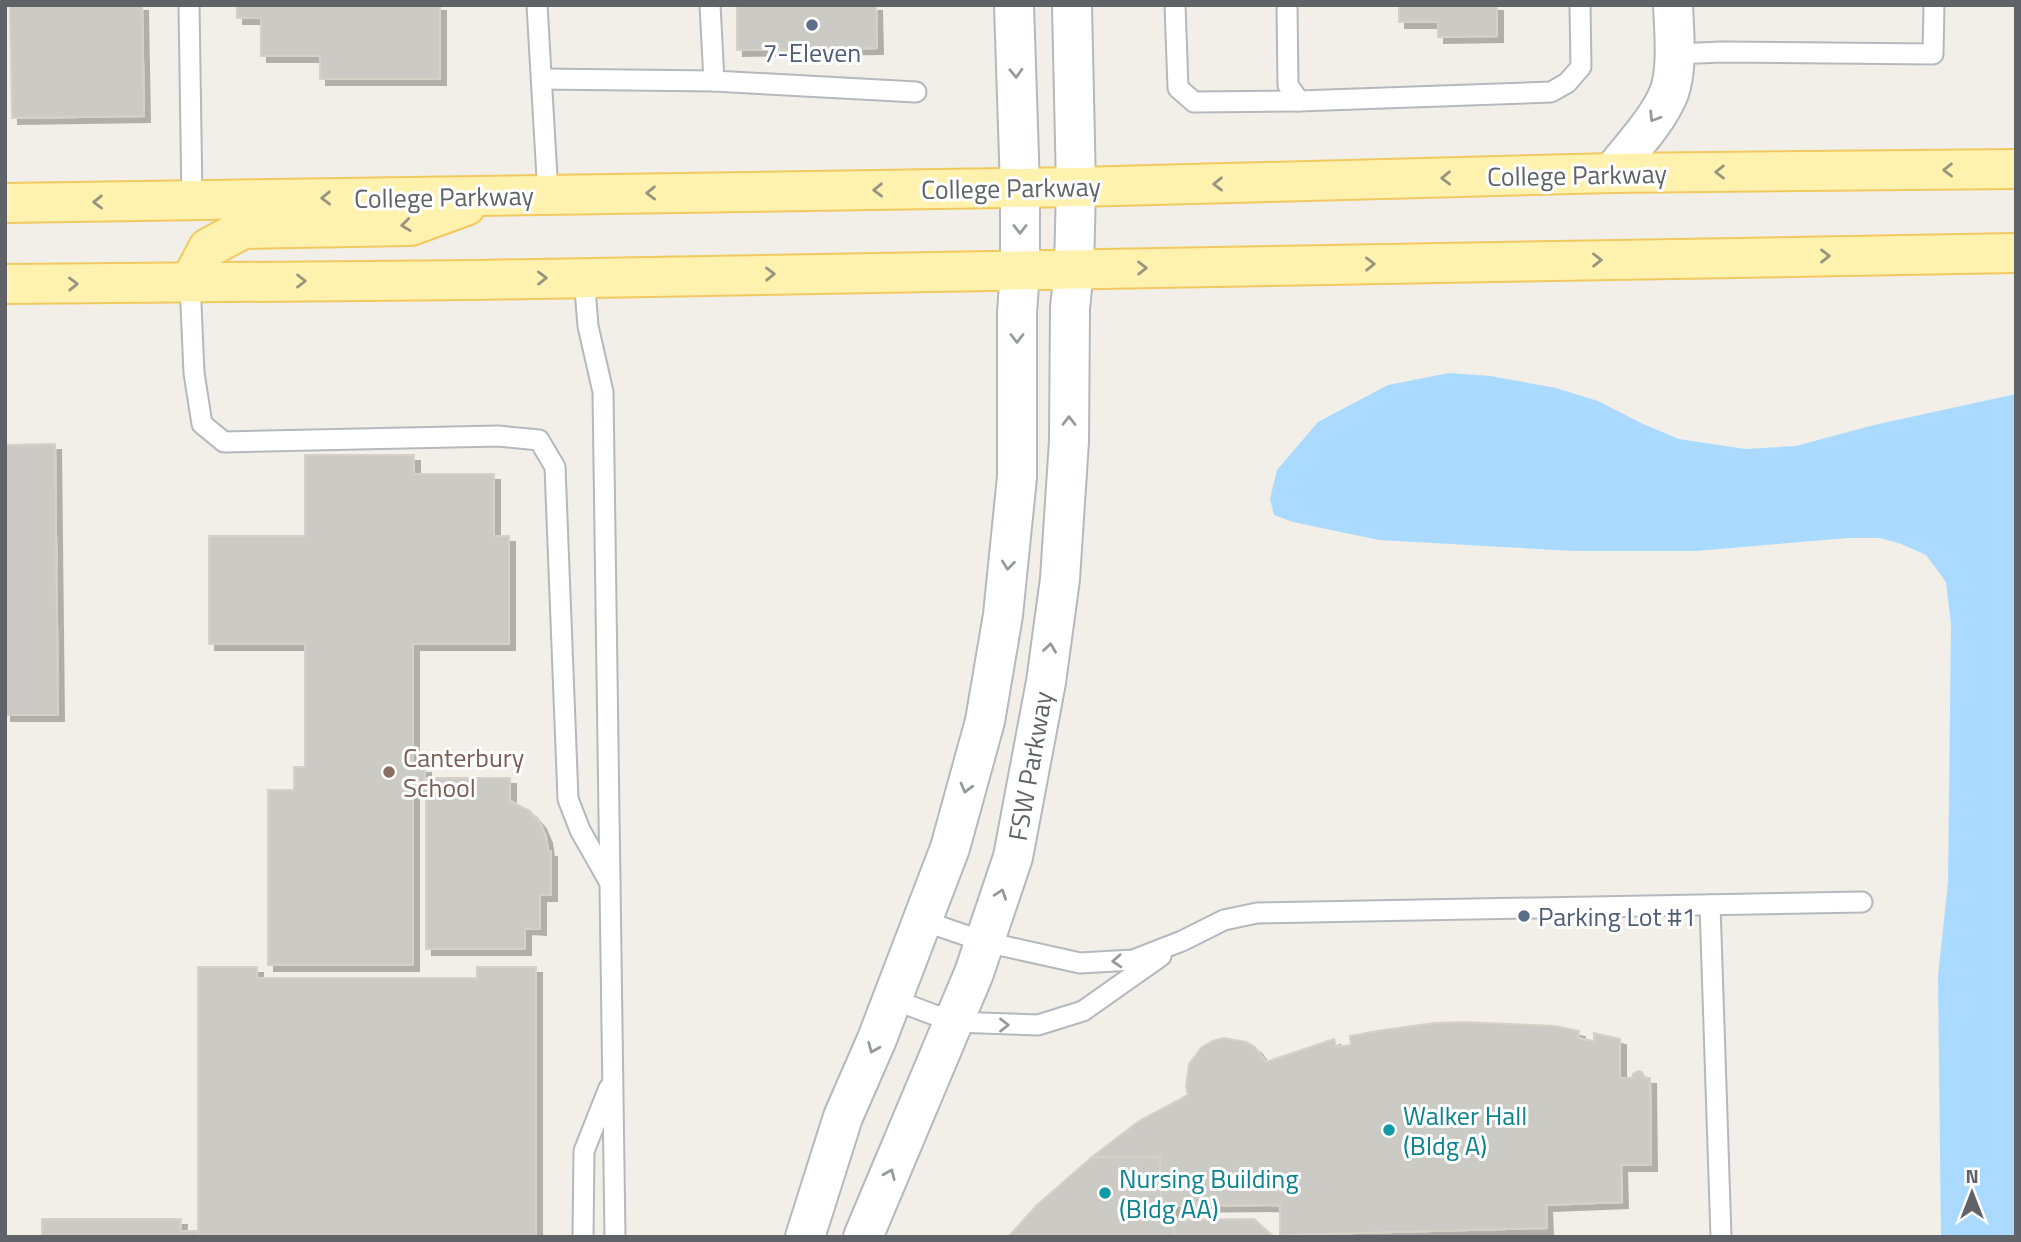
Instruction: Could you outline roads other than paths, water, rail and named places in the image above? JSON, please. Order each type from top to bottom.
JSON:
[{"type":"main road","name":"College Parkway","points":[[5,203],[1076,187],[1612,173],[2016,169]]},
{"type":"main road","points":[[190,282],[208,248],[243,229],[411,226],[494,196]]},
{"type":"main road","points":[[5,284],[2016,253]]},
{"type":"street","name":"FSW Parkway","points":[[805,1237],[843,1117],[950,848],[985,721],[1003,615],[1017,477],[1020,188],[1014,5]]},
{"type":"street","name":"FSW Parkway","points":[[863,1237],[985,942],[1013,857],[1046,682],[1060,579],[1069,441],[1070,308],[1076,187],[1072,5]]},
{"type":"street","points":[[1612,173],[1651,122],[1669,92],[1675,54],[1673,5]]},
{"type":"lane","points":[[189,5],[192,200]]},
{"type":"lane","points":[[537,5],[548,195]]},
{"type":"lane","points":[[710,5],[714,80]]},
{"type":"lane","points":[[1175,5],[1178,88],[1194,102],[1298,102],[1551,92],[1567,83],[1580,67],[1580,5]]},
{"type":"lane","points":[[1287,5],[1287,85],[1298,102]]},
{"type":"lane","points":[[1675,54],[1722,51],[1933,54],[1934,5]]},
{"type":"lane","points":[[542,79],[714,80],[916,92]]},
{"type":"lane","points":[[584,277],[588,326],[603,392],[615,1237]]},
{"type":"lane","points":[[190,282],[194,373],[202,424],[224,442],[498,436],[539,440],[555,467],[568,799],[580,830],[611,884]]},
{"type":"lane","points":[[922,920],[985,942],[1080,963],[1133,960],[1182,941],[1224,920],[1257,913],[1863,902]]},
{"type":"lane","points":[[1710,905],[1721,1237]]},
{"type":"lane","points":[[892,999],[953,1022],[1038,1025],[1083,1011],[1182,941]]},
{"type":"lane","points":[[583,1237],[584,1151],[613,1077]]},
{"type":"water","points":[[1449,373],[1490,376],[1556,388],[1598,401],[1679,439],[1745,449],[1796,446],[1874,425],[2016,394],[2016,1237],[1941,1237],[1938,976],[1948,882],[1951,624],[1946,582],[1926,555],[1880,538],[1847,538],[1696,551],[1574,551],[1379,540],[1293,522],[1274,515],[1270,499],[1277,470],[1318,422],[1388,385]]},
{"type":"place","name":"7-Eleven","points":[[812,25]]},
{"type":"place","name":"Canterbury School","points":[[389,772]]},
{"type":"place","name":"Parking Lot #1","points":[[1524,916]]},
{"type":"place","name":"Walker Hall (Bldg A)","points":[[1389,1130]]},
{"type":"place","name":"Nursing Building (Bldg AA)","points":[[1105,1193]]}]
